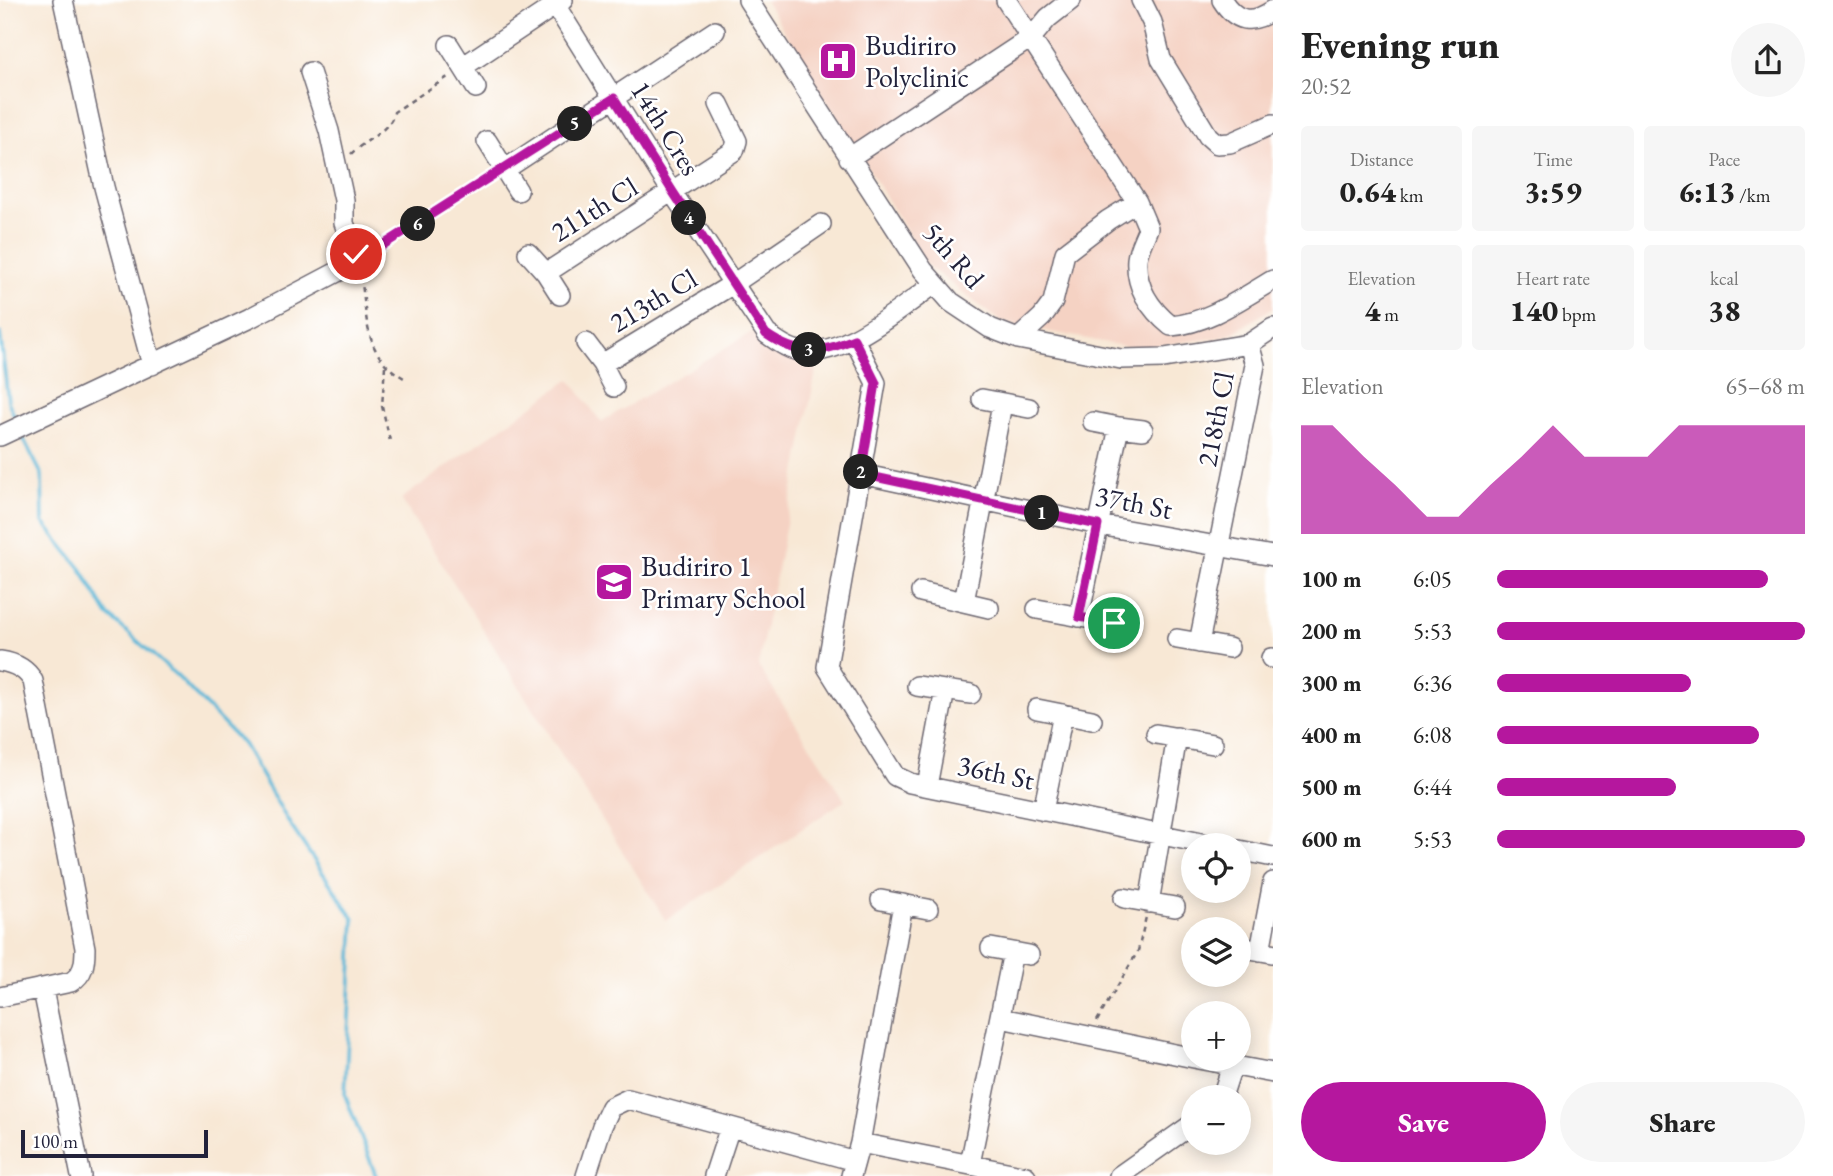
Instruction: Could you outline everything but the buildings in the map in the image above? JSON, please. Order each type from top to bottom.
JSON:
[{"type":"street","points":[[63,0],[104,187],[152,365]]},
{"type":"street","name":"5th Rd","points":[[748,0],[923,270],[951,302],[989,328],[1017,339],[1121,359],[1164,358],[1249,344],[1273,328]]},
{"type":"street","points":[[1006,0],[1138,202],[1148,228],[1137,258],[1141,291],[1156,314],[1171,326],[1185,325],[1221,311],[1273,280]]},
{"type":"street","points":[[849,158],[1032,37],[1048,18],[1071,0]]},
{"type":"street","points":[[1141,0],[1152,22],[1161,60],[1208,136],[1217,144],[1230,144],[1273,124]]},
{"type":"street","points":[[1222,0],[1232,14],[1243,19],[1255,19],[1273,10]]},
{"type":"street","points":[[464,66],[557,2]]},
{"type":"street","name":"14th Cres","points":[[557,2],[673,192],[766,334],[783,346],[797,351],[831,349],[854,339],[935,284]]},
{"type":"street","points":[[504,170],[715,32]]},
{"type":"street","points":[[449,45],[476,88]]},
{"type":"street","points":[[12,430],[152,365],[358,261],[344,223],[344,200],[329,131],[310,72]]},
{"type":"street","name":"211th Cl","points":[[546,273],[734,151],[737,141],[719,104]]},
{"type":"street","points":[[487,141],[518,191]]},
{"type":"street","points":[[1017,339],[1042,317],[1053,302],[1065,253],[1108,220],[1138,202]]},
{"type":"street","name":"213th Cl","points":[[602,364],[733,284],[821,224]]},
{"type":"street","name":"211th Cl","points":[[528,253],[546,273],[560,295]]},
{"type":"street","points":[[854,339],[876,383],[861,474]]},
{"type":"street","name":"213th Cl","points":[[586,343],[602,364],[614,387]]},
{"type":"street","name":"218th Cl","points":[[1199,643],[1255,365],[1249,344]]},
{"type":"street","points":[[982,399],[1028,408]]},
{"type":"street","points":[[964,602],[1002,404]]},
{"type":"street","points":[[1093,422],[1143,430]]},
{"type":"street","points":[[1079,617],[1119,427]]},
{"type":"street","name":"37th St","points":[[861,474],[1098,525],[1273,556]]},
{"type":"street","name":"36th St","points":[[861,474],[827,667],[895,776],[910,783],[1181,840]]},
{"type":"street","points":[[921,592],[989,608]]},
{"type":"street","points":[[1037,609],[1114,623]]},
{"type":"street","points":[[1177,639],[1229,648]]},
{"type":"street","points":[[0,660],[16,664],[29,674],[33,681],[85,948],[85,965],[77,979],[43,990],[0,998]]},
{"type":"street","points":[[917,686],[971,694]]},
{"type":"street","points":[[927,786],[945,690]]},
{"type":"street","points":[[1037,709],[1093,720]]},
{"type":"street","points":[[1044,811],[1063,714]]},
{"type":"street","points":[[1156,734],[1213,744]]},
{"type":"street","points":[[1149,903],[1177,737]]},
{"type":"street","points":[[1251,852],[1273,857]]},
{"type":"street","points":[[1266,952],[1273,882]]},
{"type":"street","points":[[1124,898],[1175,907]]},
{"type":"street","points":[[881,900],[928,909]]},
{"type":"street","points":[[855,1160],[903,904]]},
{"type":"street","points":[[971,1164],[1001,1018],[1021,953],[991,948]]},
{"type":"street","points":[[43,990],[81,1176]]},
{"type":"street","points":[[1001,1018],[1181,1055]]},
{"type":"street","points":[[1251,1069],[1273,1073]]},
{"type":"street","points":[[586,1176],[611,1107],[628,1099],[855,1160],[971,1164],[1026,1176]]},
{"type":"street","points":[[714,1176],[730,1127]]},
{"type":"street","points":[[1119,1176],[1181,1132]]},
{"type":"path","points":[[351,153],[386,127],[394,112],[464,66]]},
{"type":"path","points":[[408,380],[385,366],[369,336],[358,261],[504,170]]},
{"type":"path","points":[[385,366],[383,406],[390,441]]},
{"type":"path","points":[[1088,1036],[1138,951],[1149,903]]},
{"type":"shaded area","points":[[765,0],[1272,0],[1273,308],[1226,337],[1133,348],[1001,322],[929,267]]},
{"type":"shaded area","name":"Budiriro 1 Primary School","points":[[752,332],[767,350],[818,361],[758,666],[845,800],[666,921],[401,499],[570,379],[601,422]]},
{"type":"waterway","points":[[0,333],[8,401],[16,420]]},
{"type":"waterway","points":[[21,434],[42,475],[43,522],[81,569],[108,615],[177,676],[243,744],[291,826],[354,919],[345,1095],[376,1176]]},
{"type":"place","name":"Budiriro Polyclinic","points":[[838,61]]},
{"type":"place","name":"Budiriro 1 Primary School","points":[[614,582]]},
{"type":"route","points":[[356,254],[358,261],[614,98],[766,334],[783,346],[797,351],[831,349],[854,339],[873,372],[876,383],[861,474],[1098,525],[1079,617],[1114,623]]}]
